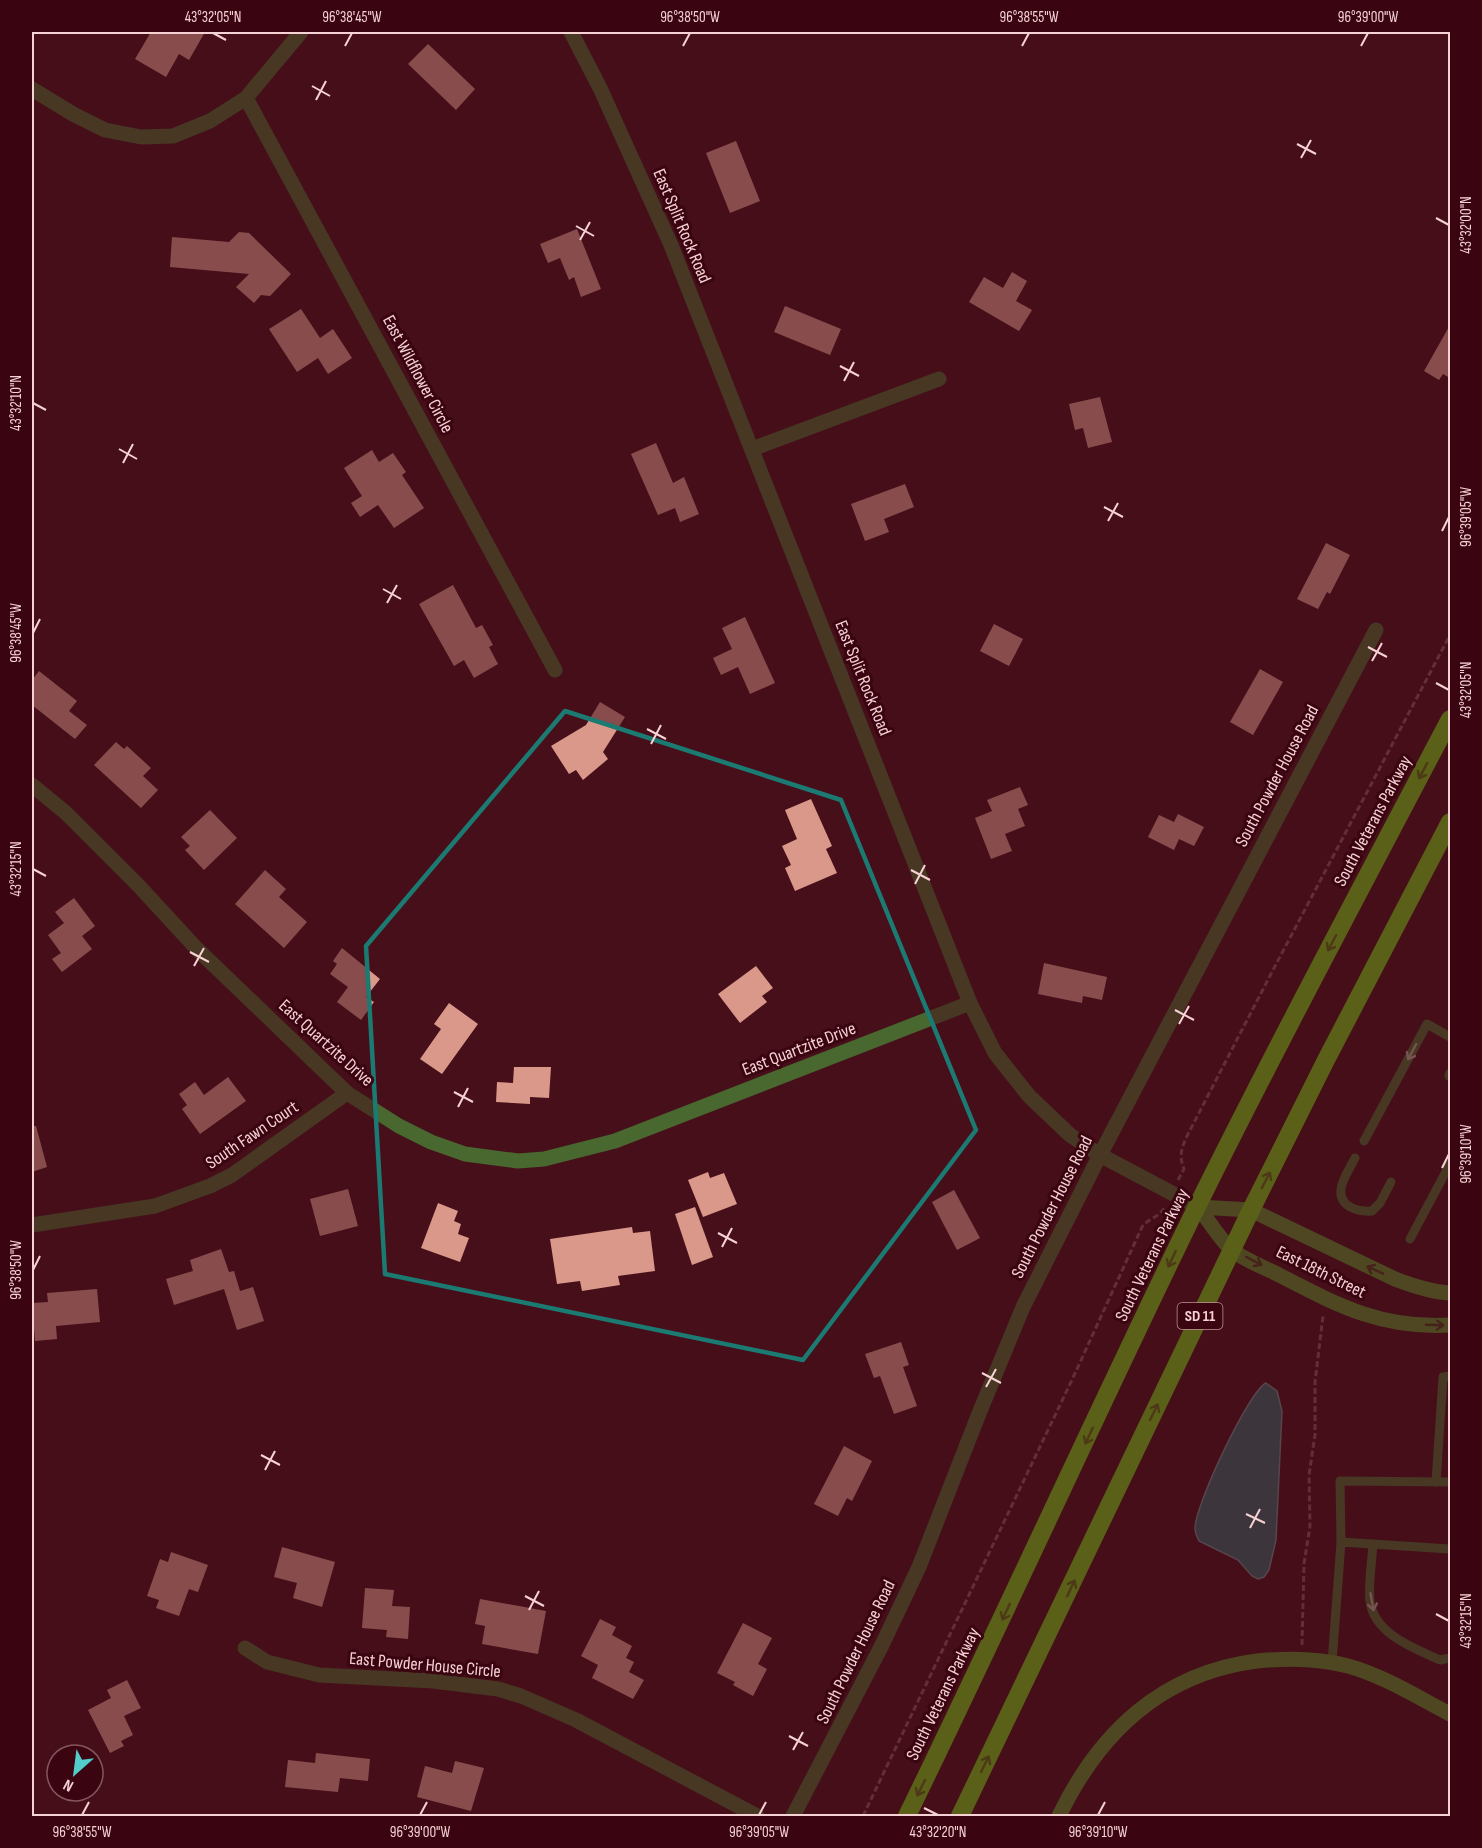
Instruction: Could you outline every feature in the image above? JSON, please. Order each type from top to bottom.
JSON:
[{"type":"highway","name":"South Veterans Parkway","points":[[906,1816],[991,1643],[1198,1207],[1295,1013],[1450,720]]},
{"type":"highway","name":"SD 11","points":[[960,1816],[1251,1210],[1450,822]]},
{"type":"street","points":[[32,89],[105,130],[141,137],[173,136],[210,121],[246,98],[300,32]]},
{"type":"street","name":"East Split Rock Road","points":[[571,32],[600,88],[671,244],[970,1003],[995,1053],[1029,1096],[1070,1135],[1101,1155],[1198,1207],[1251,1210]]},
{"type":"street","name":"East Wildflower Circle","points":[[246,98],[555,670]]},
{"type":"street","points":[[752,449],[939,379]]},
{"type":"street","name":"South Powder House Road","points":[[793,1816],[877,1656],[919,1567],[1023,1307],[1376,630]]},
{"type":"street","name":"East Quartzite Drive","points":[[32,785],[66,813],[138,885],[197,949],[347,1093],[399,1126],[431,1142],[465,1154],[518,1161],[544,1159],[615,1141],[970,1003]]},
{"type":"street","name":"South Fawn Court","points":[[32,1225],[154,1206],[210,1186],[232,1175],[347,1093]]},
{"type":"street","name":"East 18th Street","points":[[1198,1207],[1232,1250],[1326,1299],[1361,1314],[1411,1324],[1450,1325]]},
{"type":"street","name":"East 18th Street","points":[[1251,1210],[1395,1279],[1417,1287],[1450,1293]]},
{"type":"street","name":"East Powder House Circle","points":[[245,1648],[267,1662],[319,1675],[433,1682],[498,1689],[520,1696],[576,1720],[757,1816]]},
{"type":"street","points":[[1059,1816],[1090,1760],[1124,1722],[1147,1703],[1170,1689],[1218,1669],[1271,1660],[1302,1658],[1332,1663],[1369,1673],[1450,1714]]},
{"type":"lane","points":[[1364,1142],[1427,1024],[1450,1037]]},
{"type":"lane","points":[[1355,1158],[1340,1191],[1344,1202],[1351,1208],[1360,1212],[1372,1211],[1380,1203],[1391,1182]]},
{"type":"lane","points":[[1410,1239],[1450,1164]]},
{"type":"lane","points":[[1436,1482],[1443,1377],[1450,1376]]},
{"type":"lane","points":[[1332,1663],[1341,1542],[1340,1481],[1450,1482]]},
{"type":"lane","points":[[1341,1542],[1450,1549]]},
{"type":"lane","points":[[1373,1544],[1370,1602],[1377,1621],[1398,1639],[1429,1655],[1440,1660],[1450,1658]]},
{"type":"path","points":[[1184,1169],[1180,1157],[1186,1138],[1450,635]]},
{"type":"path","points":[[863,1816],[1061,1404],[1142,1227],[1146,1221],[1161,1214]]},
{"type":"path","points":[[1302,1658],[1304,1564],[1310,1526],[1309,1475],[1315,1434],[1315,1382],[1323,1317]]},
{"type":"highlighted area","points":[[565,711],[841,800],[976,1130],[803,1360],[385,1274],[366,946]]},
{"type":"water","points":[[1266,1383],[1277,1391],[1282,1411],[1276,1540],[1269,1570],[1264,1577],[1258,1579],[1252,1576],[1238,1560],[1199,1541],[1195,1528],[1204,1497],[1224,1451],[1247,1406]]},
{"type":"building","points":[[151,32],[205,32],[189,60],[179,54],[166,77],[135,59]]},
{"type":"building","points":[[428,44],[475,89],[456,110],[408,64]]},
{"type":"building","points":[[736,141],[760,201],[730,213],[706,153]]},
{"type":"building","points":[[577,229],[601,289],[581,297],[574,277],[569,280],[560,258],[548,263],[540,244]]},
{"type":"building","points":[[239,232],[249,233],[291,274],[270,296],[261,295],[254,303],[236,287],[249,274],[170,267],[172,237],[229,242]]},
{"type":"building","points":[[1012,272],[1027,281],[1016,301],[1032,310],[1019,331],[969,302],[984,277],[1003,288]]},
{"type":"building","points":[[785,306],[841,329],[830,355],[774,332]]},
{"type":"building","points":[[301,309],[320,338],[333,329],[352,358],[328,374],[318,358],[297,372],[269,329]]},
{"type":"building","points":[[1450,325],[1450,378],[1443,374],[1439,380],[1424,371]]},
{"type":"building","points":[[1100,397],[1112,442],[1088,448],[1083,428],[1075,430],[1069,404]]},
{"type":"building","points":[[656,443],[673,483],[684,477],[699,514],[680,522],[675,508],[658,515],[631,454]]},
{"type":"building","points":[[372,450],[379,462],[393,453],[406,472],[402,475],[424,508],[394,528],[378,505],[360,517],[351,503],[362,496],[344,468]]},
{"type":"building","points":[[905,484],[914,507],[884,519],[889,532],[865,541],[851,504]]},
{"type":"building","points":[[1326,543],[1350,555],[1330,594],[1327,592],[1318,609],[1297,599]]},
{"type":"building","points":[[453,585],[476,628],[482,625],[493,645],[489,647],[498,664],[474,678],[464,660],[454,666],[419,604]]},
{"type":"building","points":[[745,617],[775,683],[750,694],[738,667],[721,675],[713,658],[732,649],[722,628]]},
{"type":"building","points":[[994,624],[1023,639],[1009,666],[980,651]]},
{"type":"building","points":[[1260,669],[1283,682],[1253,735],[1230,722]]},
{"type":"building","points":[[39,671],[77,701],[69,711],[87,725],[75,739],[32,705],[32,680]]},
{"type":"building","points":[[600,702],[625,717],[603,752],[608,759],[583,780],[576,770],[569,774],[551,746],[586,725]]},
{"type":"building","points":[[116,742],[124,749],[127,746],[151,768],[143,776],[158,790],[141,808],[94,765]]},
{"type":"building","points":[[1020,787],[1028,805],[1018,809],[1025,826],[1005,834],[1012,851],[991,859],[975,818],[992,811],[987,800]]},
{"type":"building","points":[[811,799],[832,846],[826,849],[837,873],[795,891],[785,868],[791,865],[782,846],[797,839],[785,810]]},
{"type":"building","points":[[210,810],[237,838],[204,870],[185,850],[190,846],[181,837]]},
{"type":"building","points":[[1178,814],[1204,827],[1194,846],[1179,839],[1174,850],[1148,837],[1159,815],[1174,822]]},
{"type":"building","points":[[265,870],[286,889],[279,897],[307,922],[284,948],[235,904]]},
{"type":"building","points":[[74,898],[95,926],[82,936],[92,949],[62,972],[52,959],[61,953],[48,935],[64,923],[55,912]]},
{"type":"building","points":[[342,948],[380,979],[366,997],[374,1002],[361,1020],[337,1002],[348,987],[330,974],[337,964],[333,961]]},
{"type":"building","points":[[1044,963],[1107,977],[1102,1000],[1083,996],[1082,1003],[1038,994]]},
{"type":"building","points":[[756,966],[773,988],[762,996],[767,1002],[740,1023],[718,994]]},
{"type":"building","points":[[449,1003],[478,1024],[442,1074],[420,1059],[441,1029],[434,1024]]},
{"type":"building","points":[[514,1067],[551,1067],[549,1098],[530,1097],[530,1104],[496,1102],[497,1082],[513,1083]]},
{"type":"building","points":[[228,1077],[246,1101],[200,1134],[182,1109],[187,1105],[179,1094],[195,1082],[204,1095]]},
{"type":"building","points":[[32,1126],[36,1126],[47,1167],[32,1172]]},
{"type":"building","points":[[708,1172],[710,1178],[724,1173],[737,1204],[703,1217],[688,1180]]},
{"type":"building","points":[[348,1189],[358,1226],[320,1236],[310,1199]]},
{"type":"building","points":[[954,1190],[980,1238],[957,1250],[932,1202]]},
{"type":"building","points":[[438,1203],[458,1211],[454,1221],[461,1224],[458,1234],[469,1238],[460,1262],[421,1248]]},
{"type":"building","points":[[695,1207],[713,1257],[692,1265],[675,1214]]},
{"type":"building","points":[[632,1227],[633,1233],[650,1231],[655,1271],[618,1276],[620,1285],[582,1291],[580,1281],[557,1284],[550,1239]]},
{"type":"building","points":[[221,1249],[229,1272],[234,1271],[240,1291],[253,1287],[264,1321],[237,1330],[224,1289],[174,1305],[166,1279],[193,1271],[190,1260]]},
{"type":"building","points":[[97,1289],[100,1322],[56,1326],[57,1339],[35,1341],[32,1303],[48,1302],[47,1293]]},
{"type":"building","points":[[901,1342],[909,1365],[903,1367],[917,1406],[894,1414],[880,1376],[874,1378],[865,1354]]},
{"type":"building","points":[[844,1446],[872,1461],[852,1501],[847,1498],[838,1516],[814,1504]]},
{"type":"building","points":[[282,1547],[335,1562],[322,1607],[293,1598],[297,1583],[274,1577]]},
{"type":"building","points":[[171,1552],[208,1565],[198,1592],[189,1589],[179,1616],[156,1608],[159,1600],[147,1596],[160,1559],[168,1562]]},
{"type":"building","points":[[365,1588],[394,1590],[392,1606],[410,1607],[408,1639],[386,1637],[387,1630],[362,1628]]},
{"type":"building","points":[[480,1599],[546,1611],[538,1654],[482,1644],[485,1626],[475,1624]]},
{"type":"building","points":[[600,1619],[616,1627],[612,1635],[632,1646],[626,1658],[634,1662],[629,1672],[644,1680],[633,1699],[592,1678],[598,1665],[581,1656]]},
{"type":"building","points":[[743,1623],[772,1638],[758,1664],[767,1669],[753,1696],[733,1685],[735,1682],[717,1673]]},
{"type":"building","points":[[127,1680],[141,1708],[124,1716],[133,1735],[121,1741],[124,1746],[110,1753],[88,1710],[111,1698],[107,1690]]},
{"type":"building","points":[[316,1753],[370,1759],[368,1781],[340,1778],[338,1792],[285,1787],[288,1760],[315,1763]]},
{"type":"building","points":[[455,1761],[484,1768],[471,1811],[417,1797],[425,1766],[452,1773]]}]
